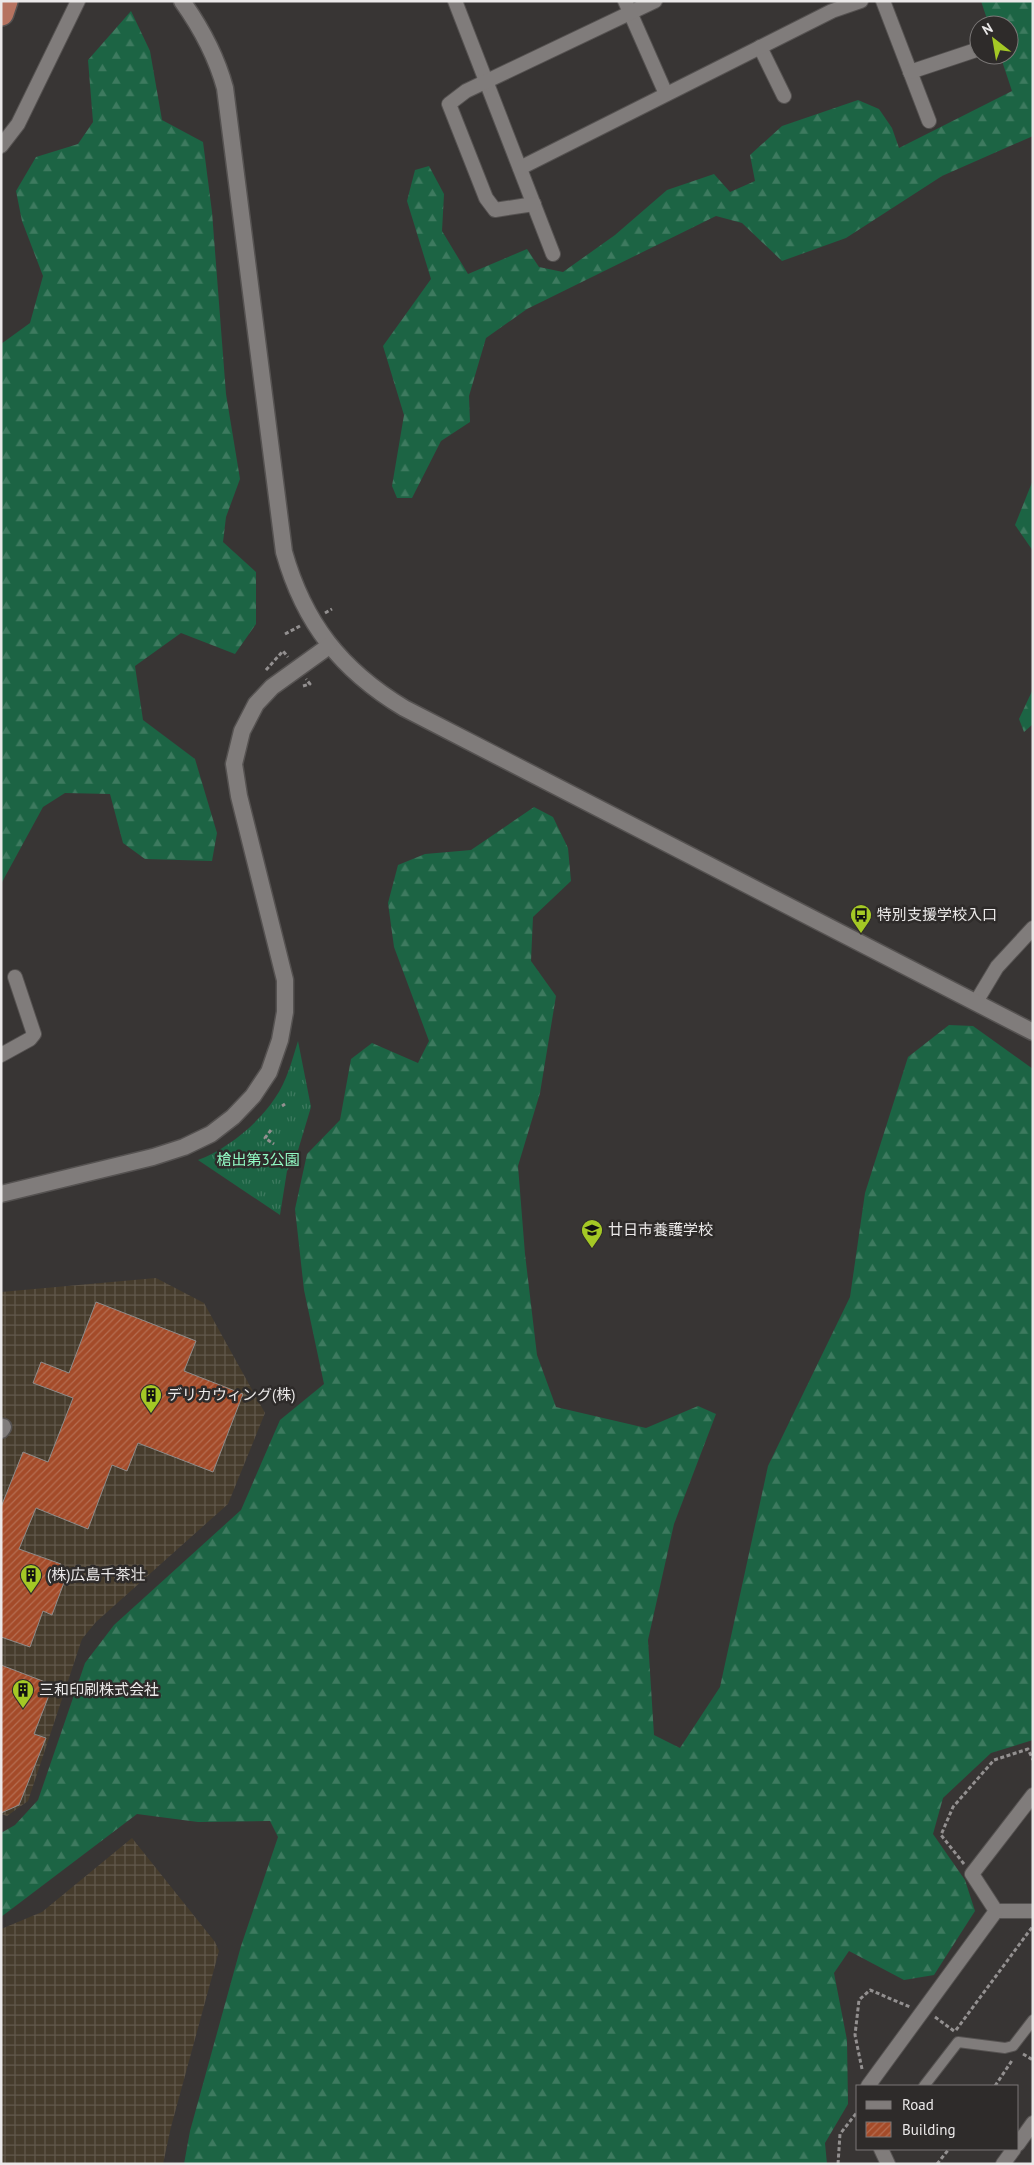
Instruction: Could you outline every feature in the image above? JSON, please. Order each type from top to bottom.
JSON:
[{"type":"highway","points":[[1,13],[5,1]]},
{"type":"street","points":[[1,146],[18,124],[78,1]]},
{"type":"street","points":[[182,1],[204,32],[220,69],[228,102],[284,552],[298,594],[329,646],[366,683],[404,708],[1033,1032]]},
{"type":"street","points":[[455,1],[553,254]]},
{"type":"street","points":[[534,204],[496,210],[486,198],[448,104],[466,91],[628,7],[655,1]]},
{"type":"street","points":[[520,168],[760,47],[830,6],[861,1]]},
{"type":"street","points":[[883,1],[929,121]]},
{"type":"street","points":[[628,7],[666,94]]},
{"type":"street","points":[[760,47],[784,96]]},
{"type":"street","points":[[910,72],[969,52]]},
{"type":"street","points":[[1,1194],[154,1157],[184,1147],[211,1134],[234,1117],[269,1072],[280,1040],[285,1012],[285,980],[239,796],[234,764],[242,731],[256,704],[278,682],[329,646]]},
{"type":"street","points":[[976,1002],[997,967],[1033,928]]},
{"type":"street","points":[[1,1055],[30,1039],[34,1034],[14,977]]},
{"type":"street","points":[[996,1911],[972,1874],[1033,1796]]},
{"type":"street","points":[[996,1911],[1033,1911]]},
{"type":"street","points":[[866,2082],[923,2010],[996,1911]]},
{"type":"street","points":[[925,2085],[958,2042],[1005,2048],[1013,2046],[1033,2020]]},
{"type":"street","points":[[1019,2143],[1033,2123]]},
{"type":"street","points":[[881,2150],[888,2164]]},
{"type":"street","points":[[1004,2164],[1013,2150]]},
{"type":"path","points":[[259,677],[283,651]]},
{"type":"path","points":[[296,688],[310,684]]},
{"type":"path","points":[[271,1130],[265,1138],[274,1144]]},
{"type":"path","points":[[972,1874],[941,1834],[953,1807],[994,1760],[1028,1749],[1033,1760]]},
{"type":"path","points":[[955,2032],[1033,1926]]},
{"type":"path","points":[[866,2082],[855,2036],[859,2000],[870,1990],[923,2010],[955,2032],[958,2042]]},
{"type":"path","points":[[996,2085],[1013,2062],[1013,2046]]},
{"type":"path","points":[[838,2164],[840,2134],[856,2113]]},
{"type":"path","points":[[938,2164],[948,2150]]},
{"type":"shaded area","points":[[156,1278],[204,1303],[265,1413],[228,1504],[96,1622],[82,1639],[28,1801],[7,1816],[1,1814],[1,1292]]},
{"type":"shaded area","points":[[132,1838],[215,1942],[219,1951],[171,2127],[163,2164],[1,2164],[1,1929],[42,1912]]},
{"type":"green space","points":[[981,1],[1033,1],[1033,136],[942,176],[846,238],[782,261],[742,223],[716,216],[527,309],[486,338],[469,396],[470,422],[441,441],[412,498],[397,498],[392,486],[404,415],[383,346],[431,279],[407,201],[415,170],[429,166],[444,194],[442,231],[468,274],[527,249],[539,267],[563,272],[615,235],[667,190],[714,174],[730,192],[755,181],[750,155],[782,126],[858,100],[879,109],[892,128],[899,148],[1012,91],[1003,65],[1019,65],[1019,15],[986,15]]},
{"type":"green space","points":[[131,11],[150,51],[162,120],[203,142],[212,212],[226,394],[240,479],[226,517],[223,542],[256,572],[256,624],[235,654],[181,633],[135,666],[143,720],[195,759],[217,833],[212,861],[145,859],[123,843],[110,794],[65,793],[43,807],[1,884],[1,344],[30,323],[43,276],[22,221],[16,191],[36,157],[78,144],[93,122],[88,60]]},
{"type":"green space","points":[[1033,480],[1033,551],[1015,525]]},
{"type":"green space","points":[[1033,689],[1033,724],[1024,732],[1019,719]]},
{"type":"green space","points":[[534,807],[553,817],[568,848],[571,881],[533,917],[531,961],[556,996],[540,1093],[518,1166],[525,1254],[537,1355],[556,1407],[646,1428],[698,1406],[716,1414],[674,1524],[648,1640],[654,1735],[680,1748],[720,1687],[768,1466],[850,1297],[865,1193],[908,1057],[949,1025],[973,1026],[1033,1069],[1033,1740],[991,1753],[943,1798],[933,1834],[965,1880],[975,1911],[934,1975],[904,1980],[849,1951],[834,1973],[847,2040],[848,2104],[825,2143],[827,2164],[184,2164],[190,2131],[241,1946],[278,1837],[270,1821],[198,1822],[137,1814],[1,1917],[1,1833],[15,1825],[38,1800],[85,1663],[114,1625],[241,1510],[280,1420],[324,1384],[304,1290],[295,1209],[307,1154],[340,1120],[351,1059],[372,1043],[418,1063],[429,1041],[394,947],[388,903],[398,865],[425,854],[471,850]]},
{"type":"green space","name":"槍出第3公園","points":[[298,1041],[311,1107],[296,1157],[287,1171],[280,1215],[198,1160],[220,1149],[241,1135],[268,1108],[283,1085]]},
{"type":"building","name":"デリカウィング(株)","points":[[96,1302],[196,1341],[184,1371],[243,1394],[213,1472],[138,1443],[127,1471],[112,1465],[88,1529],[36,1508],[19,1549],[61,1564],[57,1574],[66,1577],[52,1615],[43,1611],[30,1647],[1,1637],[1,1507],[23,1452],[48,1462],[73,1398],[33,1383],[41,1362],[69,1373]]},
{"type":"building","name":"三和印刷株式会社","points":[[1,1665],[53,1685],[34,1734],[46,1738],[19,1805],[1,1813]]},
{"type":"place","name":"特別支援学校入口","points":[[861,934]]},
{"type":"place","name":"廿日市養護学校","points":[[592,1249]]},
{"type":"place","name":"デリカウィング(株)","points":[[151,1414]]},
{"type":"place","name":"(株)広島千茶壮","points":[[31,1594]]},
{"type":"place","name":"三和印刷株式会社","points":[[23,1709]]}]
